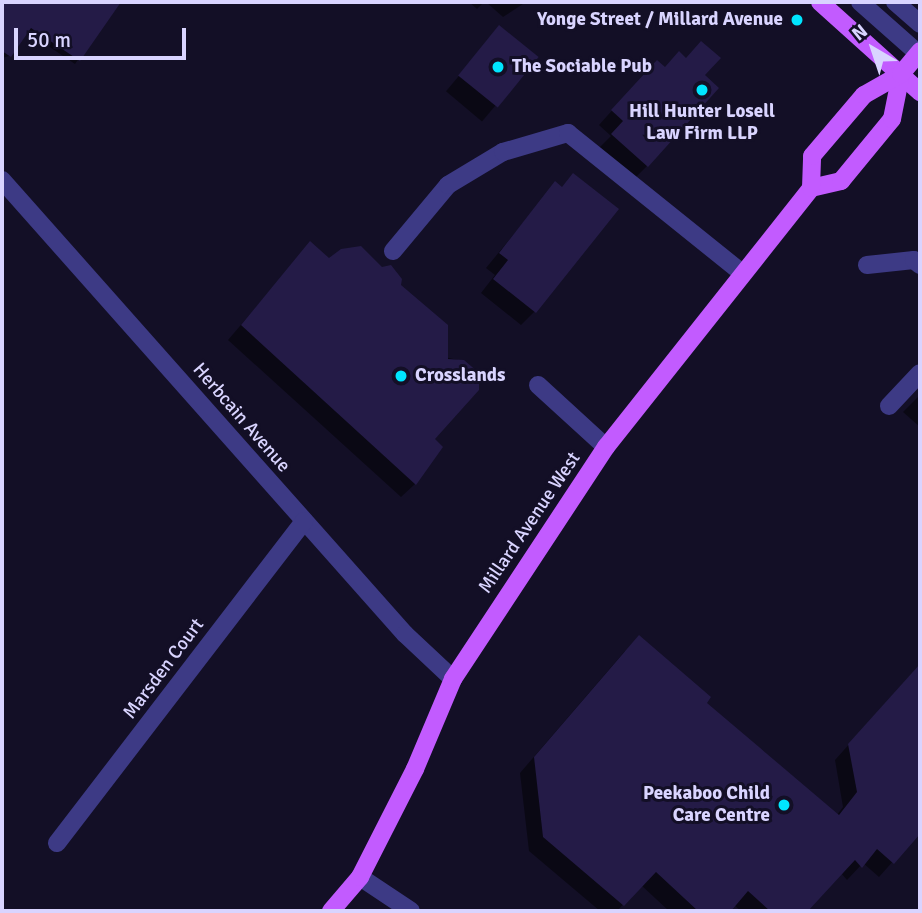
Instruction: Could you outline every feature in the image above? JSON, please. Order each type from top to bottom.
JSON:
[{"type":"main road","points":[[820,2],[920,92]]},
{"type":"main road","points":[[901,74],[892,120],[841,181],[811,188],[812,156],[864,94],[901,74],[920,53]]},
{"type":"main road","name":"Millard Avenue West","points":[[331,911],[360,877],[415,769],[453,679],[606,447],[811,188]]},
{"type":"street","points":[[860,2],[920,53]]},
{"type":"street","points":[[895,2],[920,24]]},
{"type":"street","points":[[393,251],[448,185],[503,152],[568,134],[668,218],[742,273]]},
{"type":"street","name":"Herbcain Avenue","points":[[2,180],[405,634],[453,679]]},
{"type":"street","points":[[867,265],[914,260],[920,265]]},
{"type":"street","points":[[888,406],[920,373]]},
{"type":"street","points":[[538,385],[606,447]]},
{"type":"street","name":"Marsden Court","points":[[57,843],[304,521]]},
{"type":"street","points":[[360,877],[411,911]]},
{"type":"building","points":[[2,2],[121,2],[80,61],[31,28],[11,57],[2,51]]},
{"type":"building","name":"The Sociable Pub","points":[[499,25],[539,57],[498,108],[458,76]]},
{"type":"building","points":[[701,41],[721,58],[705,75],[719,88],[648,167],[611,134],[623,121],[611,110],[657,60],[665,67],[679,51],[686,58]]},
{"type":"building","points":[[573,173],[619,209],[536,313],[493,279],[508,260],[499,253],[555,181],[562,187]]},
{"type":"building","points":[[310,241],[329,258],[341,249],[361,246],[382,267],[391,265],[402,279],[401,285],[448,325],[448,359],[464,360],[479,373],[479,390],[435,439],[443,447],[416,485],[241,325]]},
{"type":"building","points":[[639,635],[711,697],[707,703],[839,815],[857,792],[848,744],[920,664],[920,834],[894,864],[877,849],[862,868],[855,860],[808,911],[770,911],[748,891],[731,911],[698,911],[656,872],[624,906],[543,837],[534,757]]},
{"type":"place","name":"Yonge Street / Millard Avenue","points":[[797,20]]},
{"type":"place","name":"The Sociable Pub","points":[[498,67]]},
{"type":"place","name":"Hill Hunter Losell Law Firm LLP","points":[[702,90]]},
{"type":"place","name":"Crosslands","points":[[401,376]]},
{"type":"place","name":"Peekaboo Child Care Centre","points":[[784,805]]}]
